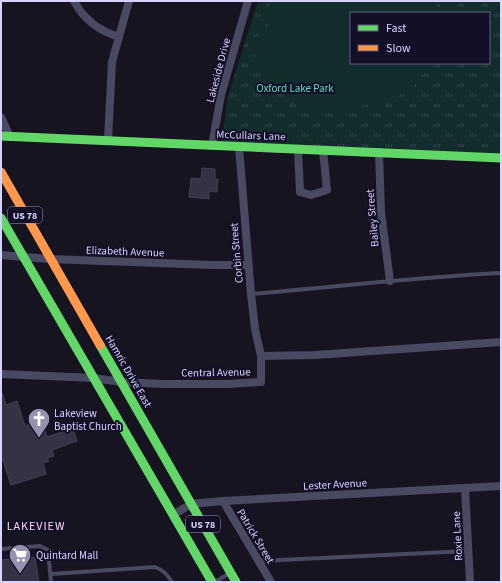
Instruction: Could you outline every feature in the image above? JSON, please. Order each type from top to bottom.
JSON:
[{"type":"main road","name":"McCullars Lane","points":[[5,136],[501,158]]},
{"type":"main road","name":"Hamric Drive East","points":[[1,172],[236,582]]},
{"type":"main road","name":"US 78","points":[[1,218],[173,515],[214,582]]},
{"type":"street","points":[[74,1],[80,12],[90,22],[103,31],[119,37]]},
{"type":"street","points":[[108,140],[111,72],[114,54],[129,1]]},
{"type":"street","name":"Lakeside Drive","points":[[212,146],[221,95],[248,1]]},
{"type":"street","points":[[1,117],[5,136]]},
{"type":"street","name":"Corbin Street","points":[[239,147],[251,294],[255,330],[261,356]]},
{"type":"street","points":[[298,149],[300,192],[311,195],[327,190],[323,150]]},
{"type":"street","name":"Bailey Street","points":[[379,152],[381,212],[390,281]]},
{"type":"street","name":"Elizabeth Avenue","points":[[1,255],[50,259],[212,265],[248,264]]},
{"type":"street","name":"Central Avenue","points":[[1,374],[94,378],[121,382],[164,384],[229,384],[261,382],[261,356],[314,355],[501,342]]},
{"type":"street","name":"Lester Avenue","points":[[173,515],[191,504],[223,501],[501,486]]},
{"type":"street","name":"Roxie Lane","points":[[465,488],[470,582]]},
{"type":"street","name":"Patrick Street","points":[[223,501],[271,582]]},
{"type":"lane","points":[[251,294],[332,288],[390,281],[501,273]]},
{"type":"lane","points":[[1,549],[40,546],[48,550],[51,582]]},
{"type":"lane","points":[[259,562],[468,551]]},
{"type":"lane","points":[[51,574],[154,567],[168,575],[172,582]]},
{"type":"lane","points":[[214,582],[230,572]]},
{"type":"green space","name":"Oxford Lake Park","points":[[258,1],[501,1],[501,158],[221,146],[228,96]]},
{"type":"green space","points":[[270,1],[437,1],[436,12],[350,12],[350,64],[427,64],[418,81],[408,90],[383,101],[358,106],[318,108],[307,106],[298,103],[282,93],[267,79],[260,69],[253,42],[267,28],[270,18]]},
{"type":"building","points":[[202,168],[215,169],[215,179],[218,179],[217,192],[209,191],[209,199],[189,197],[191,178],[201,179]]},
{"type":"building","name":"Lakeview Baptist Church","points":[[1,393],[6,405],[17,401],[25,426],[34,423],[38,434],[45,431],[47,437],[73,428],[77,441],[52,450],[54,456],[47,458],[49,461],[43,463],[46,474],[11,485],[1,455]]},
{"type":"building","name":"Quintard Mall","points":[[35,557],[39,582],[1,582],[1,560]]},
{"type":"traffic: fast","points":[[1,136],[501,158]]},
{"type":"traffic: fast","points":[[1,218],[212,582]]},
{"type":"traffic: fast","points":[[100,345],[236,582]]},
{"type":"traffic: slow","points":[[1,172],[100,345]]},
{"type":"place","name":"Lakeview Baptist Church","points":[[39,438]]},
{"type":"place","name":"Quintard Mall","points":[[20,574]]},
{"type":"district","name":"LAKEVIEW","points":[[36,526]]}]
